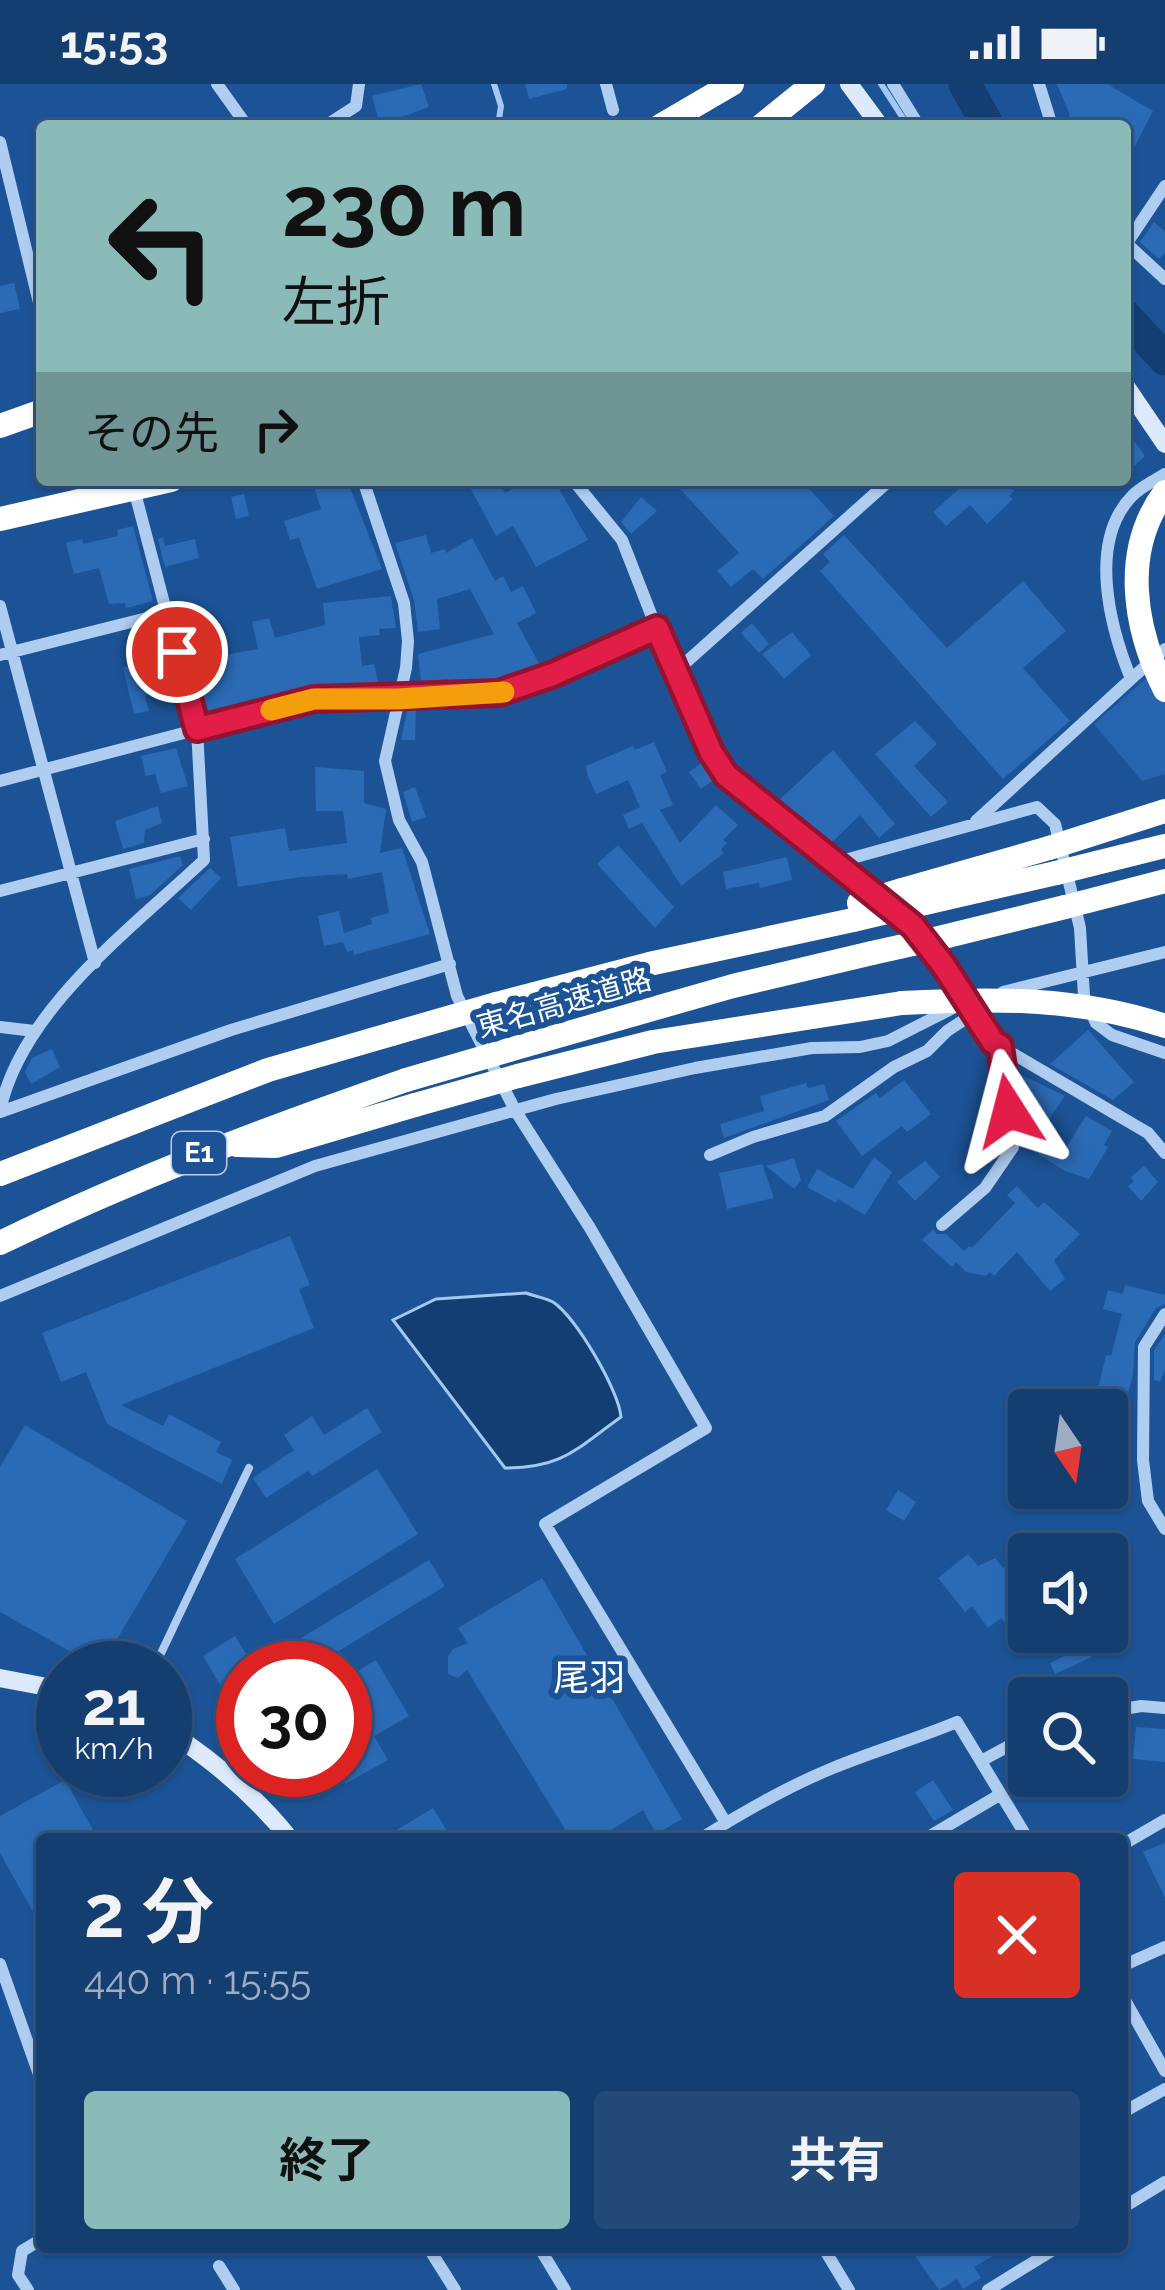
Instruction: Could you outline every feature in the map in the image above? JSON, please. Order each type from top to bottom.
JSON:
[{"type":"highway","points":[[670,120],[732,84]]},
{"type":"highway","points":[[768,120],[813,84]]},
{"type":"highway","points":[[0,426],[36,413]]},
{"type":"highway","points":[[0,519],[146,486]]},
{"type":"highway","points":[[1165,492],[1145,530],[1136,566],[1141,625],[1151,663],[1165,690]]},
{"type":"highway","points":[[907,898],[1165,812]]},
{"type":"highway","name":"東名高速道路","points":[[0,1174],[268,1070],[496,1004],[907,898],[1056,873],[1165,846]]},
{"type":"highway","name":"東名高速道路","points":[[0,1244],[83,1202],[220,1144],[406,1080],[734,986],[1165,881]]},
{"type":"highway","points":[[220,1144],[276,1146],[653,1042],[902,1003],[1022,1000],[1099,1009],[1165,1026]]},
{"type":"street","points":[[217,84],[244,120]]},
{"type":"street","points":[[334,120],[356,106],[359,84]]},
{"type":"street","points":[[606,84],[613,110]]},
{"type":"street","points":[[849,84],[876,120]]},
{"type":"street","points":[[893,84],[915,120]]},
{"type":"street","points":[[1039,84],[1050,120]]},
{"type":"street","points":[[0,142],[36,290]]},
{"type":"street","points":[[1131,237],[1165,186]]},
{"type":"street","points":[[1131,248],[1165,279]]},
{"type":"street","points":[[1131,394],[1165,444]]},
{"type":"street","points":[[1131,679],[1107,605],[1110,546],[1114,526],[1132,496],[1165,474]]},
{"type":"street","points":[[365,486],[404,603],[406,668],[385,761],[399,820],[422,862],[457,996],[515,1111],[590,1228],[706,1428],[545,1524],[726,1823]]},
{"type":"street","points":[[578,486],[622,539],[674,673],[726,775],[913,926],[1000,1046],[1148,1132],[1165,1153]]},
{"type":"street","points":[[674,673],[883,486]]},
{"type":"street","points":[[0,1111],[6,1084],[34,1031],[95,963],[204,860],[197,729],[134,489]]},
{"type":"street","points":[[0,606],[7,654],[44,769],[95,963]]},
{"type":"street","points":[[7,654],[167,613]]},
{"type":"street","points":[[0,781],[314,699],[499,693],[657,628]]},
{"type":"street","points":[[974,822],[1165,649]]},
{"type":"street","points":[[834,863],[1037,807],[1055,824],[1080,928],[1084,996],[1096,1023],[1112,1035],[1165,1053]]},
{"type":"street","points":[[0,891],[204,839]]},
{"type":"street","points":[[0,1296],[315,1166],[694,1068],[812,1048],[878,1043],[969,1008],[1165,952]]},
{"type":"street","points":[[0,1111],[231,1030],[450,964]]},
{"type":"street","points":[[710,1155],[825,1116],[884,1074],[927,1051],[969,1008]]},
{"type":"street","points":[[0,1027],[34,1031]]},
{"type":"street","points":[[878,1043],[884,1074]]},
{"type":"street","points":[[943,1225],[986,1188],[1013,1147],[1000,1046]]},
{"type":"street","points":[[1165,1314],[1144,1347],[1143,1460],[1148,1501],[1165,1528]]},
{"type":"street","points":[[0,1678],[36,1685]]},
{"type":"street","points":[[1128,1708],[1165,1708]]},
{"type":"street","points":[[710,1833],[771,1796],[836,1766],[957,1722],[1024,1833]]},
{"type":"street","points":[[192,1746],[265,1807],[285,1833]]},
{"type":"street","points":[[981,1761],[1008,1746]]},
{"type":"street","points":[[935,1833],[1000,1793]]},
{"type":"street","points":[[1128,1842],[1165,1820]]},
{"type":"street","points":[[1128,1963],[1165,1947]]},
{"type":"street","points":[[0,1966],[36,2067]]},
{"type":"street","points":[[1128,2006],[1165,2071]]},
{"type":"street","points":[[1128,2109],[1165,2089]]},
{"type":"street","points":[[1128,2204],[1165,2182]]},
{"type":"street","points":[[28,2290],[19,2275],[22,2252],[36,2243]]},
{"type":"street","points":[[432,2253],[455,2290]]},
{"type":"street","points":[[543,2253],[565,2290]]},
{"type":"street","points":[[827,2253],[849,2290]]},
{"type":"street","points":[[988,2290],[1048,2253]]},
{"type":"street","points":[[219,2266],[234,2290]]},
{"type":"lane","points":[[167,1641],[249,1468]]},
{"type":"shaded area","points":[[1165,662],[1165,774],[1142,781],[1094,724]]},
{"type":"shaded area","points":[[526,1293],[553,1302],[573,1323],[605,1373],[621,1417],[555,1460],[505,1468],[393,1320],[436,1299]]},
{"type":"building","points":[[421,84],[429,107],[394,120],[379,120],[372,96]]},
{"type":"building","points":[[525,84],[567,84],[567,89],[529,99]]},
{"type":"building","points":[[1057,84],[1107,84],[1153,111],[1131,153],[1131,120],[1070,120]]},
{"type":"building","points":[[1154,222],[1165,232],[1165,253],[1159,259],[1140,242]]},
{"type":"building","points":[[14,283],[20,309],[0,313],[0,286]]},
{"type":"building","points":[[1131,437],[1145,456],[1131,465]]},
{"type":"building","points":[[314,486],[349,486],[382,569],[317,589],[299,538],[290,540],[284,521],[321,509]]},
{"type":"building","points":[[469,486],[501,486],[505,493],[518,486],[557,486],[588,540],[536,567],[513,526],[496,536]]},
{"type":"building","points":[[678,486],[806,486],[834,516],[763,579],[753,569],[731,587],[717,571],[739,553]]},
{"type":"building","points":[[962,486],[1010,486],[1014,491],[1009,496],[1013,499],[987,524],[970,505],[946,526],[933,512]]},
{"type":"building","points":[[244,494],[249,516],[236,519],[231,497]]},
{"type":"building","points":[[641,497],[657,511],[631,534],[621,522]]},
{"type":"building","points":[[133,526],[153,601],[126,608],[125,603],[109,604],[99,568],[74,574],[66,543],[118,536],[117,530]]},
{"type":"building","points":[[426,535],[431,553],[445,549],[446,553],[472,538],[495,581],[503,576],[511,592],[523,586],[536,613],[517,623],[540,665],[497,683],[421,682],[418,654],[494,634],[470,589],[437,599],[440,629],[418,632],[414,600],[395,543]]},
{"type":"building","points":[[844,535],[947,648],[1023,581],[1066,631],[1023,668],[1070,721],[1003,779],[820,571],[830,562],[823,554]]},
{"type":"building","points":[[163,537],[165,546],[195,539],[199,558],[165,567],[158,539]]},
{"type":"building","points":[[391,596],[396,628],[359,637],[362,666],[374,664],[379,685],[326,685],[205,717],[190,661],[258,649],[252,622],[269,618],[275,638],[325,625],[323,603]]},
{"type":"building","points":[[752,623],[769,644],[759,653],[741,633]]},
{"type":"building","points":[[792,632],[811,655],[784,679],[762,654]]},
{"type":"building","points":[[163,651],[175,686],[145,696],[149,711],[134,714],[123,667]]},
{"type":"building","points":[[408,706],[416,706],[415,740],[401,740]]},
{"type":"building","points":[[915,721],[937,744],[914,766],[948,802],[931,817],[875,754]]},
{"type":"building","points":[[654,742],[667,772],[660,775],[673,805],[660,810],[680,843],[716,805],[738,825],[723,840],[727,843],[721,849],[724,853],[681,886],[642,823],[629,829],[623,815],[640,807],[628,780],[596,794],[587,774],[586,766]]},
{"type":"building","points":[[176,748],[188,786],[161,793],[155,774],[146,776],[141,756]]},
{"type":"building","points":[[833,750],[895,824],[879,838],[860,815],[829,845],[777,802]]},
{"type":"building","points":[[703,762],[715,779],[701,789],[689,772]]},
{"type":"building","points":[[315,767],[364,771],[364,803],[386,809],[380,853],[402,848],[430,934],[354,955],[343,942],[324,946],[318,916],[339,911],[344,933],[389,913],[382,872],[238,887],[230,837],[285,828],[289,851],[347,843],[343,811],[316,811]]},
{"type":"building","points":[[415,787],[426,817],[412,822],[403,792]]},
{"type":"building","points":[[158,806],[162,823],[145,830],[144,843],[123,849],[115,821]]},
{"type":"building","points":[[618,845],[674,907],[655,928],[597,864]]},
{"type":"building","points":[[180,856],[183,865],[150,895],[136,899],[129,869]]},
{"type":"building","points":[[787,857],[792,880],[760,888],[759,883],[726,889],[723,872]]},
{"type":"building","points":[[210,868],[221,878],[191,910],[178,898]]},
{"type":"building","points":[[1088,1030],[1134,1082],[1113,1100],[1050,1064]]},
{"type":"building","points":[[52,1049],[60,1067],[31,1084],[25,1072],[32,1058]]},
{"type":"building","points":[[1020,1074],[1065,1096],[1043,1128],[1020,1112],[1025,1104],[1017,1098],[1015,1082]]},
{"type":"building","points":[[904,1080],[931,1114],[907,1132],[902,1126],[862,1156],[836,1121]]},
{"type":"building","points":[[806,1083],[808,1088],[824,1084],[829,1100],[724,1138],[720,1124],[764,1111],[760,1096]]},
{"type":"building","points":[[1086,1116],[1112,1131],[1089,1179],[1065,1171],[1025,1146],[1033,1130],[1065,1149]]},
{"type":"building","points":[[874,1157],[892,1172],[865,1215],[807,1187],[817,1169],[853,1189]]},
{"type":"building","points":[[794,1158],[801,1180],[794,1189],[766,1166]]},
{"type":"building","points":[[925,1161],[940,1177],[915,1201],[897,1182]]},
{"type":"building","points":[[762,1164],[774,1198],[727,1209],[719,1173]]},
{"type":"building","points":[[1144,1166],[1158,1182],[1141,1201],[1128,1186]]},
{"type":"building","points":[[1017,1186],[1038,1208],[1044,1202],[1080,1234],[1054,1260],[1065,1279],[1050,1291],[1017,1252],[994,1276],[990,1272],[986,1276],[966,1272],[956,1262],[952,1267],[922,1240],[933,1229],[964,1251],[972,1248],[1015,1203],[1007,1195]]},
{"type":"building","points":[[290,1236],[310,1285],[299,1289],[314,1328],[121,1405],[163,1426],[169,1414],[221,1442],[216,1452],[232,1460],[222,1484],[107,1424],[86,1372],[61,1382],[42,1333]]},
{"type":"building","points":[[1125,1285],[1165,1295],[1165,1304],[1156,1308],[1135,1342],[1128,1394],[1128,1389],[1098,1389],[1122,1314],[1103,1309],[1108,1290],[1123,1294]]},
{"type":"building","points":[[1165,1334],[1165,1370],[1160,1382],[1154,1380],[1154,1350]]},
{"type":"building","points":[[367,1408],[382,1432],[312,1476],[308,1471],[266,1498],[253,1478],[294,1450],[284,1435],[312,1416],[324,1435]]},
{"type":"building","points":[[25,1425],[187,1521],[116,1641],[52,1641],[0,1612],[0,1467]]},
{"type":"building","points":[[377,1469],[418,1534],[274,1624],[235,1559]]},
{"type":"building","points":[[898,1490],[916,1502],[904,1521],[886,1510]]},
{"type":"building","points":[[968,1554],[978,1566],[995,1558],[1003,1568],[1008,1564],[1008,1626],[1001,1618],[988,1628],[972,1606],[965,1612],[938,1578]]},
{"type":"building","points":[[429,1560],[445,1586],[355,1641],[297,1641]]},
{"type":"building","points":[[542,1578],[682,1819],[655,1833],[643,1810],[607,1833],[567,1833],[467,1670],[458,1678],[448,1674],[448,1656],[468,1643],[458,1628]]},
{"type":"building","points":[[216,1648],[216,1678],[203,1656]]},
{"type":"building","points":[[1071,1653],[1090,1653],[1092,1657],[1055,1674],[1050,1663]]},
{"type":"building","points":[[376,1660],[409,1716],[374,1736],[388,1760],[372,1769],[372,1662]]},
{"type":"building","points":[[1136,1727],[1165,1729],[1165,1762],[1133,1759]]},
{"type":"building","points":[[933,1780],[953,1810],[934,1821],[915,1792]]},
{"type":"building","points":[[36,1796],[75,1797],[95,1833],[36,1833],[36,1917],[0,1853],[0,1816]]},
{"type":"building","points":[[433,1808],[448,1833],[392,1833]]},
{"type":"building","points":[[1165,1843],[1165,1898],[1143,1852]]},
{"type":"building","points":[[913,2253],[998,2253],[974,2267],[981,2278],[963,2289],[957,2279],[939,2290]]},
{"type":"waterway","points":[[494,84],[501,106],[499,120]]},
{"type":"waterway","points":[[881,84],[904,120]]},
{"type":"waterway","points":[[965,84],[985,120]]},
{"type":"waterway","points":[[1131,322],[1165,359]]},
{"type":"slow traffic","points":[[271,710],[314,699],[504,692]]},
{"type":"district","name":"尾羽","points":[[589,1677]]},
{"type":"route","points":[[177,652],[197,729],[314,699],[499,693],[657,628],[711,752],[726,775],[913,926],[944,966],[973,1014],[1000,1046],[1009,1111]]}]
